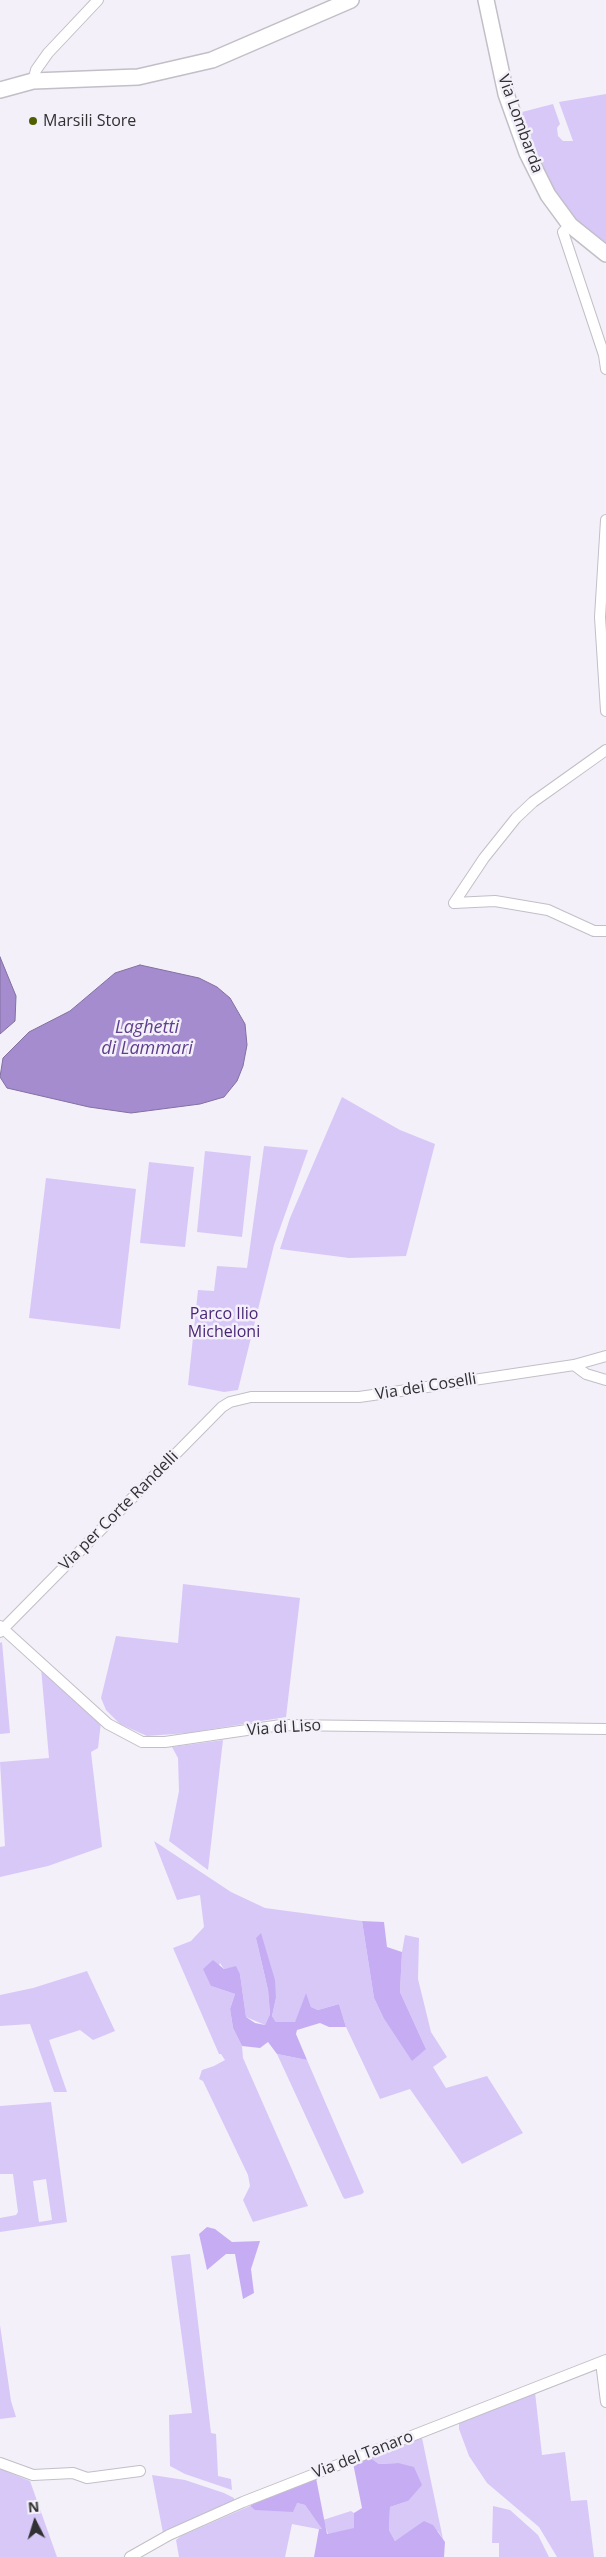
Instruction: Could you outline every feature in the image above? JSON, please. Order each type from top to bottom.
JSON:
[{"type":"street","points":[[33,81],[36,70],[48,53],[98,0]]},
{"type":"street","points":[[0,90],[33,81],[138,77],[212,60],[351,0]]},
{"type":"street","name":"Via Lombarda","points":[[486,0],[506,94],[524,145],[567,229],[606,254]]},
{"type":"street","points":[[567,229],[604,355],[606,369]]},
{"type":"street","points":[[606,520],[600,617],[606,710]]},
{"type":"street","points":[[606,750],[533,802],[516,818],[484,858],[454,903],[495,900],[548,910],[594,932],[606,931]]},
{"type":"street","name":"Via dei Coselli","points":[[243,1398],[359,1397],[574,1365],[606,1356]]},
{"type":"street","points":[[574,1365],[586,1374],[606,1380]]},
{"type":"street","name":"Via per Corte Randelli","points":[[1,1629],[222,1407],[243,1398]]},
{"type":"street","name":"Via di Liso","points":[[1,1629],[108,1724],[142,1742],[165,1742],[281,1724],[606,1729]]},
{"type":"street","points":[[603,2361],[606,2402]]},
{"type":"street","name":"Via del Tanaro","points":[[130,2557],[169,2536],[243,2502],[603,2361]]},
{"type":"street","points":[[0,2463],[33,2475],[73,2473],[87,2478],[140,2471]]},
{"type":"green space","points":[[606,94],[606,245],[577,223],[565,209],[547,180],[522,112],[553,104],[560,124],[557,128],[558,136],[563,141],[573,141],[559,102]]},
{"type":"green space","points":[[342,1097],[400,1130],[435,1144],[406,1256],[349,1258],[280,1249],[290,1218]]},
{"type":"green space","name":"Parco Ilio Micheloni","points":[[264,1146],[308,1150],[274,1245],[238,1390],[224,1392],[188,1385],[198,1290],[214,1291],[217,1266],[247,1268]]},
{"type":"green space","points":[[205,1151],[251,1156],[242,1237],[197,1232]]},
{"type":"green space","points":[[149,1162],[194,1167],[185,1247],[140,1243]]},
{"type":"green space","points":[[46,1178],[136,1189],[120,1329],[29,1318]]},
{"type":"green space","points":[[183,1584],[300,1598],[286,1717],[188,1733],[147,1736],[120,1724],[106,1710],[101,1698],[116,1636],[178,1643]]},
{"type":"green space","points":[[2,1642],[10,1733],[0,1734],[0,1643]]},
{"type":"green space","points":[[41,1668],[101,1722],[98,1748],[91,1752],[102,1847],[48,1866],[0,1877],[0,1847],[5,1846],[0,1762],[49,1758]]},
{"type":"green space","points":[[223,1740],[208,1870],[169,1841],[179,1791],[178,1758],[172,1747]]},
{"type":"green space","points":[[154,1841],[231,1892],[265,1908],[362,1921],[374,1998],[383,2017],[426,2049],[400,1992],[402,1952],[405,1935],[419,1938],[418,1979],[431,2032],[447,2057],[433,2067],[446,2088],[487,2076],[523,2133],[462,2164],[410,2089],[380,2099],[346,2027],[339,2004],[318,2010],[311,2007],[306,1994],[295,2023],[276,2022],[272,2016],[276,1998],[256,1938],[268,1990],[270,2014],[265,2025],[246,2017],[240,1974],[236,1967],[224,1969],[220,1963],[211,1986],[235,1994],[230,2009],[233,2028],[242,2046],[243,2058],[308,2206],[253,2222],[243,2200],[250,2186],[248,2175],[203,2081],[199,2079],[202,2070],[225,2060],[219,2054],[173,1948],[191,1941],[204,1927],[200,1895],[177,1900]]},
{"type":"green space","points":[[87,1971],[115,2031],[93,2040],[80,2030],[49,2040],[67,2092],[54,2092],[30,2024],[0,2026],[0,1995],[33,1988]]},
{"type":"green space","points":[[277,2054],[307,2060],[364,2192],[362,2194],[345,2199],[343,2197]]},
{"type":"green space","points":[[51,2102],[67,2222],[0,2232],[0,2218],[16,2215],[18,2212],[13,2174],[0,2174],[0,2106]],"holes":[[[46,2179],[52,2220],[39,2222],[33,2181]]]},
{"type":"green space","points":[[190,2254],[211,2433],[216,2434],[218,2476],[231,2479],[232,2490],[185,2474],[170,2466],[169,2415],[192,2413],[171,2256]]},
{"type":"green space","points":[[0,2325],[11,2401],[16,2417],[0,2419]]},
{"type":"green space","points":[[535,2392],[542,2455],[565,2452],[571,2501],[587,2500],[594,2557],[557,2557],[539,2527],[487,2483],[469,2456],[459,2429],[459,2422]]},
{"type":"green space","points":[[422,2438],[443,2539],[438,2531],[410,2532],[395,2541],[389,2530],[390,2507],[408,2501],[398,2463],[379,2464],[368,2456]]},
{"type":"green space","points":[[0,2469],[30,2481],[57,2557],[0,2557]]},
{"type":"green space","points":[[152,2475],[185,2480],[224,2493],[234,2498],[234,2501],[163,2533]]},
{"type":"green space","points":[[297,2503],[305,2505],[323,2530],[292,2524],[285,2557],[179,2557],[176,2540],[181,2536],[250,2506],[256,2510]]},
{"type":"green space","points":[[493,2506],[510,2510],[538,2535],[549,2557],[499,2557],[499,2543],[492,2543]]},
{"type":"green space","points":[[351,2511],[354,2513],[355,2529],[328,2534],[323,2520]]},
{"type":"shaded area","points":[[362,1921],[384,1922],[387,1947],[402,1952],[400,1992],[426,2049],[412,2061],[383,2017],[374,1998]]},
{"type":"shaded area","points":[[261,1933],[275,1980],[276,1998],[272,2016],[276,2022],[295,2022],[306,1993],[311,2007],[318,2010],[339,2004],[346,2027],[329,2027],[320,2023],[297,2030],[296,2034],[307,2060],[277,2054],[268,2042],[260,2048],[242,2046],[233,2028],[230,2009],[235,1994],[211,1986],[203,1969],[213,1960],[224,1969],[236,1966],[240,1974],[246,2017],[255,2023],[265,2025],[270,2014],[268,1990],[256,1938]]},
{"type":"shaded area","points":[[207,2227],[215,2229],[232,2242],[260,2241],[251,2269],[254,2293],[243,2299],[235,2254],[226,2254],[207,2270],[199,2234]]},
{"type":"shaded area","points":[[368,2456],[379,2464],[398,2463],[414,2467],[422,2485],[408,2501],[390,2507],[389,2530],[395,2541],[424,2521],[433,2525],[445,2542],[444,2557],[314,2557],[319,2529],[322,2529],[305,2505],[297,2503],[293,2512],[255,2510],[250,2506],[261,2499],[316,2478],[327,2534],[354,2528],[354,2513],[362,2508],[353,2463]]},
{"type":"water","points":[[0,957],[16,996],[15,1021],[0,1034]]},
{"type":"water","name":"Laghetti di Lammari","points":[[140,965],[199,978],[217,987],[230,998],[245,1024],[247,1045],[243,1066],[237,1081],[224,1097],[200,1104],[131,1113],[89,1107],[7,1088],[0,1077],[3,1058],[29,1032],[70,1011],[115,973]]},
{"type":"place","name":"Marsili Store","points":[[33,121]]}]
